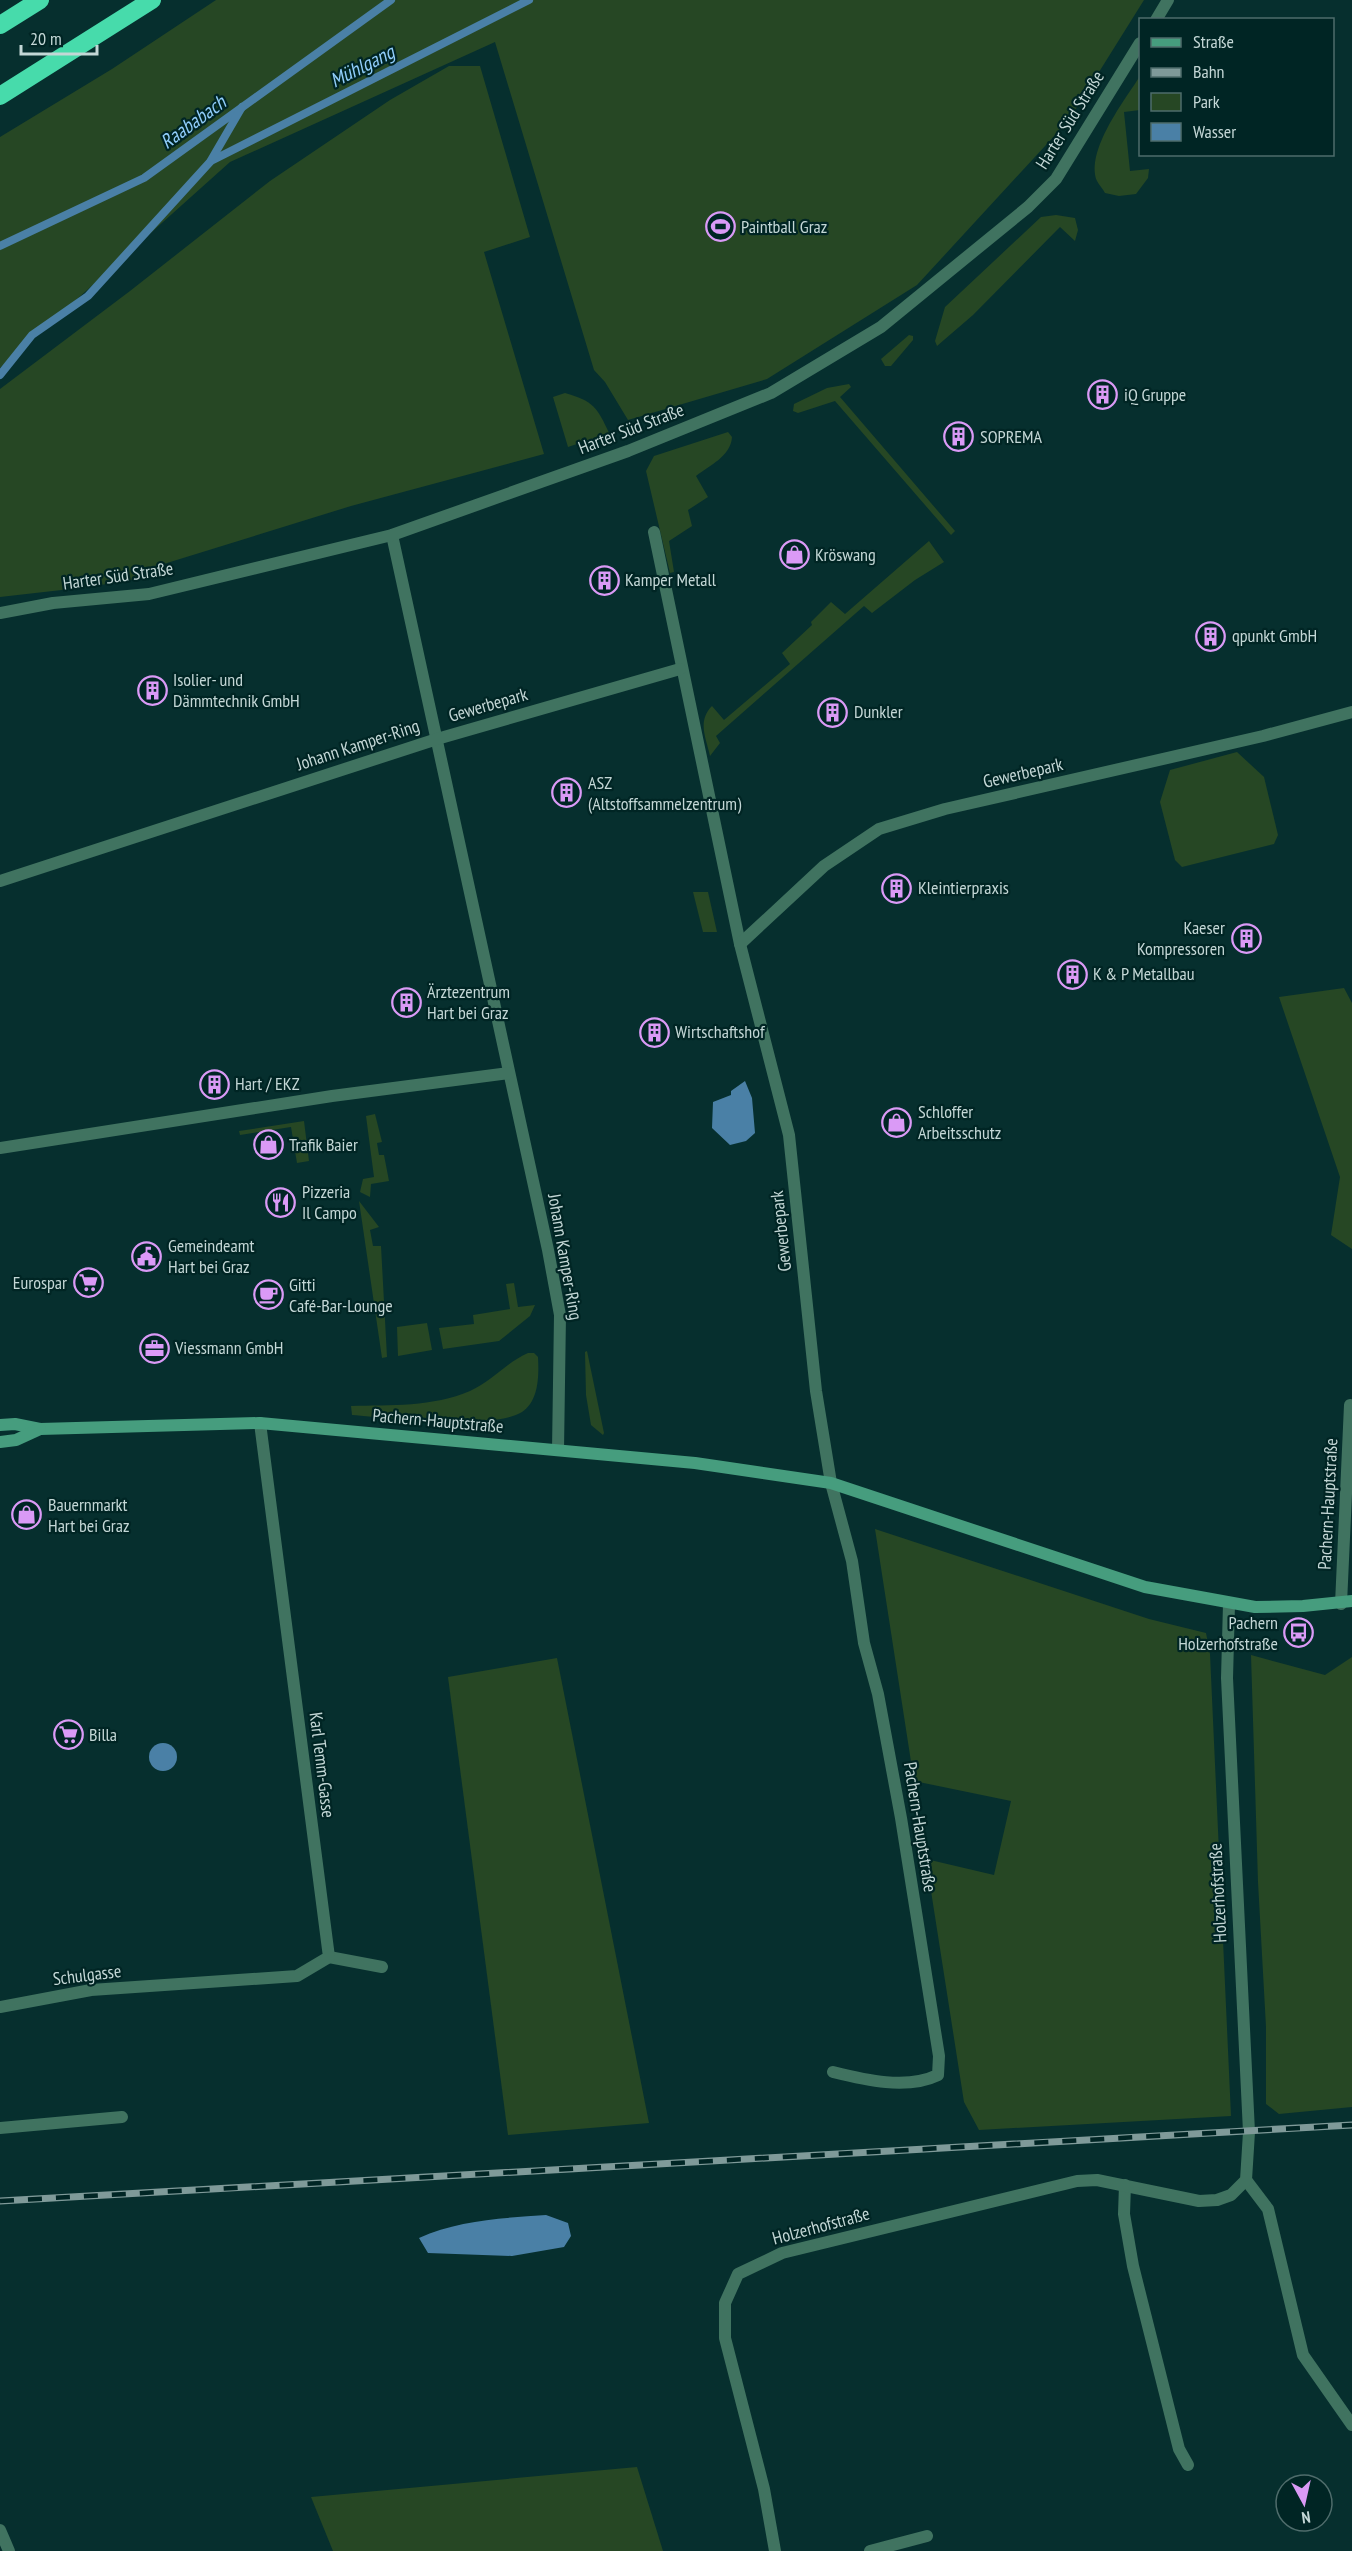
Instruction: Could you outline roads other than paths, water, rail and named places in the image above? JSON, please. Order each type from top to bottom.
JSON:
[{"type":"highway","points":[[0,25],[40,0]]},
{"type":"highway","points":[[0,96],[152,0]]},
{"type":"main road","name":"Pachern-Hauptstraße","points":[[0,1425],[15,1424],[39,1429],[260,1423],[695,1463],[831,1483],[1145,1587],[1255,1607],[1346,1602]]},
{"type":"main road","name":"Pachern-Hauptstraße","points":[[0,1442],[16,1440],[39,1429]]},
{"type":"street","points":[[1157,18],[1168,0]]},
{"type":"street","name":"Harter Süd Straße","points":[[0,613],[53,603],[149,594],[392,535],[628,452],[771,393],[881,327],[1028,207],[1056,179],[1139,45]]},
{"type":"street","name":"Gewerbepark","points":[[654,532],[680,669],[740,944],[789,1135],[816,1391],[831,1483]]},
{"type":"street","name":"Gewerbepark","points":[[392,535],[437,739],[680,669]]},
{"type":"street","name":"Gewerbepark","points":[[740,944],[824,866],[879,829],[945,809],[1263,736],[1352,712]]},
{"type":"street","name":"Johann Kamper-Ring","points":[[0,880],[437,739],[560,1315],[558,1450]]},
{"type":"street","points":[[0,1148],[332,1096],[509,1073]]},
{"type":"street","name":"Pachern-Hauptstraße","points":[[1346,1602],[1350,1405]]},
{"type":"street","name":"Karl Temm-Gasse","points":[[260,1423],[329,1957]]},
{"type":"street","name":"Pachern-Hauptstraße","points":[[831,1483],[852,1561],[864,1643],[880,1706],[939,2056],[938,2075],[923,2082],[882,2081],[833,2072]]},
{"type":"street","name":"Holzerhofstraße","points":[[775,2551],[764,2489],[725,2338],[725,2303],[738,2274],[782,2253],[1077,2181],[1097,2180],[1199,2201],[1217,2200],[1231,2195],[1246,2180],[1249,2132],[1227,1678],[1230,1604]]},
{"type":"street","points":[[329,1957],[382,1967]]},
{"type":"street","name":"Schulgasse","points":[[0,2007],[91,1990],[297,1976],[329,1957]]},
{"type":"street","points":[[0,2128],[122,2117]]},
{"type":"street","points":[[1246,2180],[1268,2209],[1303,2355],[1352,2425]]},
{"type":"street","points":[[1125,2185],[1124,2214],[1133,2266],[1179,2449],[1188,2465]]},
{"type":"street","points":[[0,2530],[9,2551]]},
{"type":"street","points":[[870,2551],[927,2536]]},
{"type":"water","points":[[745,1081],[752,1098],[755,1133],[746,1141],[730,1145],[712,1128],[713,1102],[731,1095],[731,1091]]},
{"type":"water","points":[[163,1743],[173,1747],[177,1757],[173,1767],[163,1771],[153,1767],[149,1757],[153,1747]]},
{"type":"water","points":[[546,2215],[568,2223],[571,2236],[564,2247],[512,2256],[428,2253],[419,2238],[465,2224]]},
{"type":"waterway","name":"Raababach","points":[[0,246],[144,178],[391,0]]},
{"type":"waterway","name":"Mühlgang","points":[[211,161],[529,0]]},
{"type":"waterway","points":[[0,375],[32,335],[88,296],[210,162],[242,107]]},
{"type":"railway","points":[[0,2201],[1352,2125]]},
{"type":"place","name":"Paintball Graz","points":[[720,227]]},
{"type":"place","name":"iQ Gruppe","points":[[1103,395]]},
{"type":"place","name":"SOPREMA","points":[[959,437]]},
{"type":"place","name":"Kröswang","points":[[794,555]]},
{"type":"place","name":"Kamper Metall","points":[[604,580]]},
{"type":"place","name":"qpunkt GmbH","points":[[1211,636]]},
{"type":"place","name":"Isolier- und Dämmtechnik GmbH","points":[[152,690]]},
{"type":"place","name":"Dunkler","points":[[833,712]]},
{"type":"place","name":"ASZ (Altstoffsammelzentrum)","points":[[567,793]]},
{"type":"place","name":"Kleintierpraxis","points":[[897,888]]},
{"type":"place","name":"Kaeser Kompressoren","points":[[1246,938]]},
{"type":"place","name":"K & P Metallbau","points":[[1072,974]]},
{"type":"place","name":"Ärztezentrum Hart bei Graz","points":[[406,1002]]},
{"type":"place","name":"Wirtschaftshof","points":[[654,1032]]},
{"type":"place","name":"Hart / EKZ","points":[[214,1084]]},
{"type":"place","name":"Schloffer Arbeitsschutz","points":[[897,1122]]},
{"type":"place","name":"Trafik Baier","points":[[268,1145]]},
{"type":"place","name":"Pizzeria Il Campo","points":[[281,1202]]},
{"type":"place","name":"Gemeindeamt Hart bei Graz","points":[[147,1256]]},
{"type":"place","name":"Eurospar","points":[[88,1283]]},
{"type":"place","name":"Gitti Café-Bar-Lounge","points":[[268,1295]]},
{"type":"place","name":"Viessmann GmbH","points":[[154,1348]]},
{"type":"place","name":"Bauernmarkt Hart bei Graz","points":[[27,1515]]},
{"type":"place","name":"Pachern Holzerhofstraße","points":[[1299,1633]]},
{"type":"place","name":"Billa","points":[[68,1735]]}]
